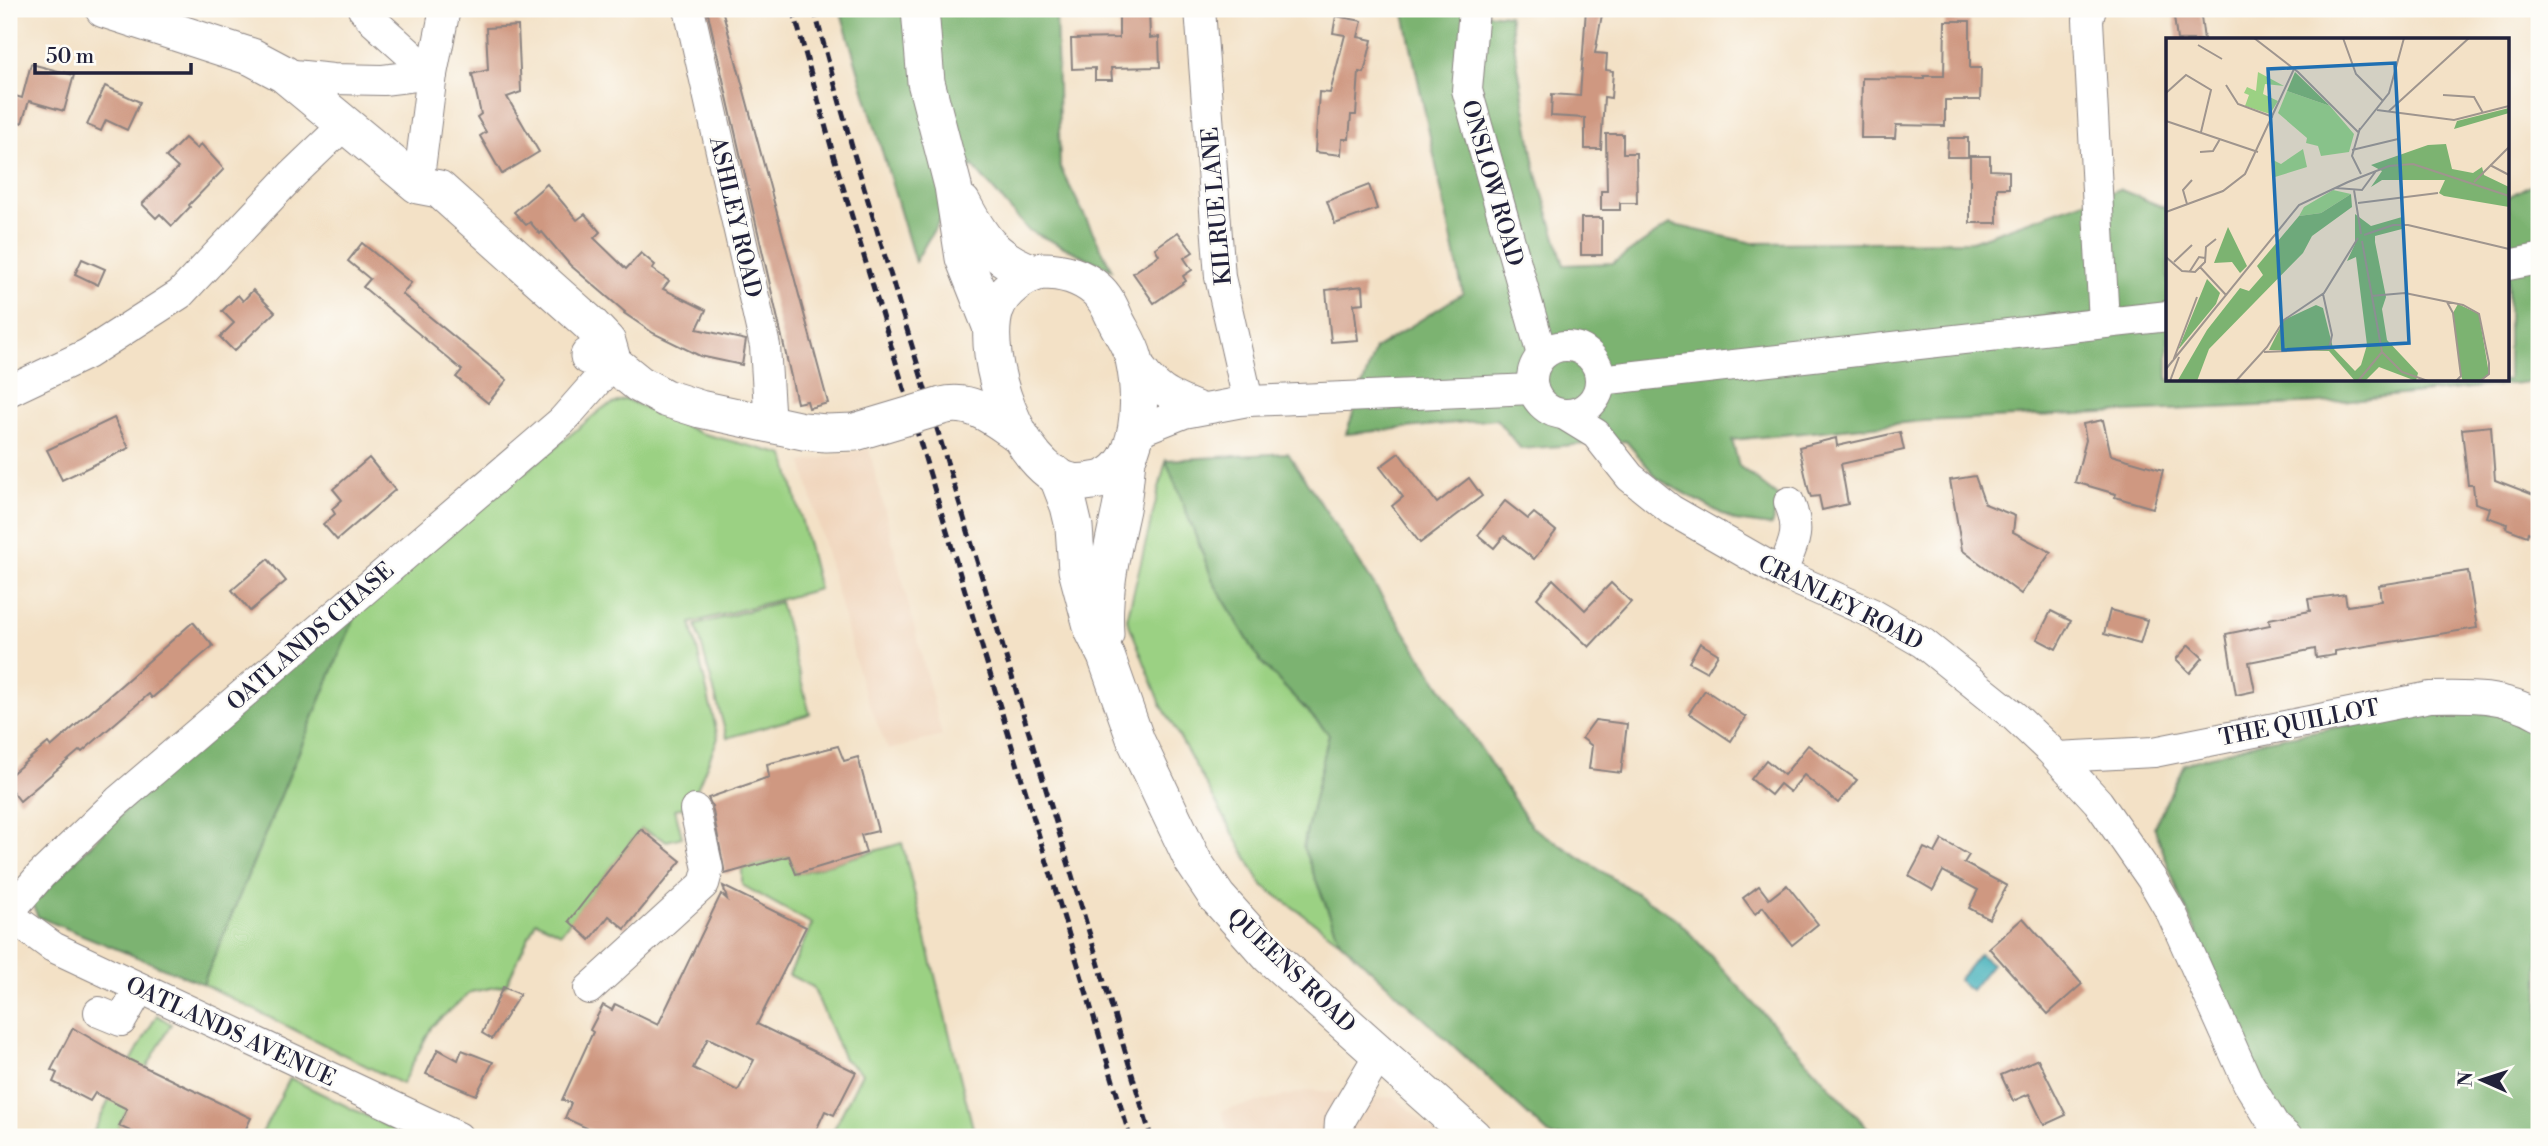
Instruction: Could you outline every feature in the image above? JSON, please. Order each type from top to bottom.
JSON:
[{"type":"main road","points":[[104,9],[252,57],[284,74],[418,185],[422,207],[590,356],[613,363],[639,384],[665,398],[770,425],[826,433],[855,432],[947,405],[984,410],[1018,435],[1042,464],[1057,475],[1071,482],[1100,480],[1115,473],[1131,446],[1138,396],[1134,358],[1105,299],[1097,289],[1073,275],[1054,271],[1034,273],[1019,280],[995,307],[992,341],[977,379],[947,405]]},
{"type":"main road","points":[[920,9],[923,60],[930,103],[953,186],[964,258],[992,341],[1008,412],[1018,435]]},
{"type":"main road","points":[[953,186],[976,229],[991,249],[1017,267],[1034,273]]},
{"type":"main road","name":"QUEENS ROAD","points":[[1106,656],[1105,592],[1131,446]]},
{"type":"main road","name":"QUEENS ROAD","points":[[1057,475],[1074,527],[1077,570],[1093,630],[1106,656],[1136,741],[1192,861],[1217,897],[1270,956],[1472,1137]]},
{"type":"street","points":[[363,9],[432,74]]},
{"type":"street","points":[[418,185],[432,74],[445,9]]},
{"type":"street","name":"ASHLEY ROAD","points":[[689,9],[765,346],[770,425]]},
{"type":"street","name":"KILRUE LANE","points":[[1200,9],[1220,277],[1248,401]]},
{"type":"street","name":"ONSLOW ROAD","points":[[1474,9],[1467,90],[1542,355]]},
{"type":"street","points":[[2091,9],[2088,20],[2104,323]]},
{"type":"street","points":[[284,74],[383,80],[432,74]]},
{"type":"street","points":[[9,391],[87,354],[180,294],[293,174],[344,125]]},
{"type":"street","points":[[2510,265],[2539,259]]},
{"type":"street","points":[[1600,380],[2166,316]]},
{"type":"street","points":[[1566,346],[1578,348],[1596,363],[1600,380],[1595,398],[1587,407],[1577,413],[1565,415],[1546,408],[1538,400],[1533,389],[1532,376],[1542,355],[1554,348],[1566,346]]},
{"type":"street","points":[[1134,358],[1148,381],[1164,392],[1203,409]]},
{"type":"street","name":"OATLANDS CHASE","points":[[9,914],[41,875],[118,801],[562,421],[613,363]]},
{"type":"street","points":[[1131,446],[1184,413],[1248,401],[1533,389]]},
{"type":"street","name":"CRANLEY ROAD","points":[[1565,415],[1596,434],[1630,477],[1671,510],[1780,573],[1871,613],[1923,643],[2006,709],[2057,757],[2098,802],[2151,878],[2172,914],[2248,1083],[2275,1127],[2287,1137]]},
{"type":"street","points":[[1780,573],[1796,535],[1796,517],[1789,502]]},
{"type":"street","name":"THE QUILLOT","points":[[2057,757],[2154,752],[2430,698],[2473,696],[2499,699],[2539,715]]},
{"type":"street","points":[[589,989],[704,884],[708,869],[695,810]]},
{"type":"street","name":"OATLANDS AVENUE","points":[[9,914],[53,947],[441,1133]]},
{"type":"street","points":[[121,1021],[140,988]]},
{"type":"street","points":[[1339,1137],[1340,1121],[1380,1053]]},
{"type":"shaded area","points":[[869,449],[942,736],[888,750],[862,686],[802,462]]},
{"type":"shaded area","points":[[1310,1090],[1344,1093],[1369,1104],[1379,1098],[1395,1097],[1440,1137],[1230,1137],[1221,1111]]},
{"type":"green space","points":[[840,9],[1056,9],[1060,167],[1112,270],[1028,230],[972,165],[915,262]]},
{"type":"green space","points":[[1403,9],[1509,15],[1536,171],[1564,265],[1613,263],[1670,224],[1753,243],[1972,241],[2119,189],[2166,208],[2166,382],[2510,382],[2510,196],[2539,180],[2539,381],[2321,403],[1924,421],[1732,440],[1739,466],[1780,498],[1771,526],[1735,521],[1658,479],[1626,441],[1521,449],[1496,419],[1346,434],[1375,349],[1463,293]]},
{"type":"green space","points":[[625,399],[700,433],[785,455],[819,589],[691,623],[718,738],[690,806],[675,809],[682,837],[667,841],[641,829],[561,933],[536,921],[506,985],[471,992],[432,1026],[402,1084],[203,984],[358,609],[603,408]]},
{"type":"green space","points":[[1288,453],[1532,827],[1677,919],[1876,1137],[1552,1137],[1340,941],[1303,847],[1329,734],[1261,662],[1214,583],[1166,460]]},
{"type":"green space","points":[[1166,460],[1214,583],[1261,662],[1329,734],[1303,847],[1340,941],[1262,885],[1161,704],[1127,619]]},
{"type":"green space","points":[[780,602],[810,714],[727,738],[696,625]]},
{"type":"green space","points":[[358,609],[203,984],[38,917],[32,904],[177,758]]},
{"type":"green space","points":[[2539,696],[2539,1137],[2299,1137],[2279,1121],[2178,891],[2154,827],[2184,764],[2265,740],[2444,708],[2500,714]]},
{"type":"green space","points":[[902,843],[975,1136],[830,1137],[862,1073],[844,1059],[813,987],[789,975],[812,924],[742,885],[742,869],[789,856],[796,874]]},
{"type":"green space","points":[[157,1015],[171,1024],[119,1126],[143,1137],[91,1137],[109,1100]]},
{"type":"green space","points":[[290,1078],[399,1132],[402,1137],[260,1137]]},
{"type":"water","points":[[1979,954],[1992,964],[1971,990],[1958,980]]},
{"type":"building","points":[[707,9],[722,9],[828,403],[809,408],[807,401],[797,403]]},
{"type":"building","points":[[1119,9],[1149,9],[1150,38],[1159,37],[1160,67],[1111,68],[1112,80],[1095,80],[1095,68],[1072,69],[1071,39],[1119,38]]},
{"type":"building","points":[[1586,9],[1603,9],[1595,53],[1607,54],[1606,70],[1613,71],[1611,98],[1604,97],[1601,149],[1585,149],[1585,118],[1551,116],[1552,94],[1580,96]]},
{"type":"building","points":[[2173,9],[2200,9],[2204,38],[2177,38]]},
{"type":"building","points":[[1336,16],[1362,21],[1358,37],[1372,40],[1364,73],[1359,72],[1356,115],[1351,115],[1349,139],[1342,139],[1341,155],[1315,152],[1319,92],[1330,93],[1345,35],[1333,33]]},
{"type":"building","points":[[1945,21],[1970,21],[1970,68],[1981,68],[1980,100],[1945,100],[1945,126],[1896,125],[1895,138],[1861,138],[1862,78],[1924,79],[1924,76],[1944,76]]},
{"type":"building","points":[[518,26],[521,92],[507,97],[539,152],[502,174],[480,136],[486,132],[477,117],[481,114],[472,74],[488,70],[486,28]]},
{"type":"building","points":[[31,64],[74,75],[64,111],[29,101],[22,123],[9,118],[9,94],[22,98]]},
{"type":"building","points":[[105,86],[140,102],[127,130],[106,120],[101,131],[87,125]]},
{"type":"building","points":[[1606,134],[1623,134],[1623,153],[1636,153],[1637,203],[1620,203],[1620,210],[1601,210],[1601,191],[1607,191]]},
{"type":"building","points":[[185,138],[197,149],[201,144],[224,169],[172,226],[160,214],[156,218],[142,204],[178,168],[166,157]]},
{"type":"building","points":[[1948,138],[1968,138],[1968,157],[1947,157]]},
{"type":"building","points":[[1970,156],[1990,156],[1990,170],[2009,171],[2009,188],[1997,188],[1997,223],[1970,223]]},
{"type":"building","points":[[547,184],[577,220],[585,214],[600,232],[594,238],[626,269],[641,253],[655,265],[652,269],[669,281],[663,289],[706,310],[697,329],[746,340],[742,365],[700,356],[653,333],[624,313],[570,265],[542,232],[540,234],[530,222],[526,225],[514,212]]},
{"type":"building","points":[[1369,185],[1377,209],[1335,224],[1327,201]]},
{"type":"building","points":[[1581,218],[1602,218],[1602,255],[1581,255]]},
{"type":"building","points":[[1178,232],[1193,252],[1184,258],[1192,270],[1183,276],[1186,281],[1154,303],[1133,273],[1159,255],[1155,248]]},
{"type":"building","points":[[362,243],[411,283],[402,294],[507,380],[488,403],[456,377],[462,370],[363,287],[370,279],[348,261]]},
{"type":"building","points":[[82,259],[105,269],[98,285],[75,274]]},
{"type":"building","points":[[1363,286],[1364,303],[1354,304],[1358,340],[1331,342],[1326,290]]},
{"type":"building","points":[[253,290],[275,312],[234,351],[220,337],[234,323],[222,311],[238,295],[243,301]]},
{"type":"building","points":[[114,418],[129,448],[62,480],[47,450]]},
{"type":"building","points":[[2103,420],[2111,455],[2163,470],[2153,508],[2075,482],[2086,440],[2083,424]]},
{"type":"building","points":[[2491,426],[2495,480],[2539,497],[2539,536],[2528,532],[2527,536],[2506,528],[2507,524],[2487,517],[2490,508],[2475,503],[2473,485],[2468,485],[2462,429]]},
{"type":"building","points":[[1900,432],[1904,450],[1841,464],[1848,504],[1822,510],[1819,496],[1811,497],[1809,492],[1799,447],[1836,438],[1837,446]]},
{"type":"building","points":[[1399,453],[1437,503],[1469,478],[1482,496],[1420,543],[1392,506],[1403,497],[1380,467]]},
{"type":"building","points":[[369,458],[395,490],[337,540],[323,524],[335,514],[332,509],[342,500],[333,489]]},
{"type":"building","points":[[1975,476],[1985,504],[2015,516],[2013,532],[2051,552],[2021,594],[1962,550],[1950,480]]},
{"type":"building","points":[[1505,501],[1528,519],[1534,513],[1556,531],[1534,559],[1504,536],[1494,548],[1478,535]]},
{"type":"building","points":[[268,559],[286,581],[250,611],[232,590]]},
{"type":"building","points":[[2468,571],[2477,628],[2335,651],[2335,655],[2316,658],[2315,649],[2249,662],[2255,691],[2236,695],[2226,634],[2270,625],[2269,619],[2310,611],[2308,599],[2345,594],[2347,606],[2381,601],[2379,585]]},
{"type":"building","points":[[1553,579],[1585,610],[1611,583],[1631,602],[1589,647],[1537,598]]},
{"type":"building","points":[[2110,610],[2147,620],[2140,644],[2104,634]]},
{"type":"building","points":[[2051,611],[2071,621],[2056,649],[2037,639]]},
{"type":"building","points":[[193,622],[213,646],[152,698],[149,694],[20,801],[9,787],[9,776],[48,743],[51,747]]},
{"type":"building","points":[[1700,643],[1718,654],[1707,672],[1689,662]]},
{"type":"building","points":[[2189,645],[2203,658],[2190,673],[2176,659]]},
{"type":"building","points":[[1705,690],[1746,717],[1731,741],[1689,713]]},
{"type":"building","points":[[1595,720],[1627,724],[1621,773],[1589,769],[1592,746],[1582,738]]},
{"type":"building","points":[[1808,745],[1857,780],[1838,803],[1804,775],[1790,792],[1780,784],[1771,795],[1751,779],[1766,760],[1784,775]]},
{"type":"building","points":[[838,746],[844,761],[858,757],[878,831],[861,835],[866,853],[796,874],[789,856],[725,874],[712,806],[708,798],[769,777],[767,764]]},
{"type":"building","points":[[641,829],[681,861],[625,929],[609,916],[590,940],[569,921]]},
{"type":"building","points":[[1942,840],[1969,855],[1964,863],[2007,886],[1989,919],[1969,908],[1978,890],[1943,871],[1933,890],[1909,876],[1924,848],[1935,853]]},
{"type":"building","points":[[1787,885],[1818,924],[1792,945],[1763,907],[1755,914],[1743,898],[1759,886],[1769,899]]},
{"type":"building","points":[[723,886],[806,927],[757,1024],[856,1072],[834,1115],[825,1111],[813,1137],[606,1137],[565,1118],[571,1103],[562,1100],[603,1005],[612,1010],[615,1004],[658,1025],[721,894],[727,899]],"holes":[[[708,1038],[754,1060],[738,1091],[693,1068]]]},
{"type":"building","points":[[2023,918],[2082,984],[2048,1014],[1989,948]]},
{"type":"building","points":[[503,987],[520,994],[492,1039],[482,1033]]},
{"type":"building","points":[[73,1028],[122,1056],[251,1118],[242,1137],[143,1137],[119,1126],[127,1109],[95,1093],[90,1101],[53,1082],[57,1073],[51,1070]]},
{"type":"building","points":[[438,1049],[458,1060],[462,1050],[493,1062],[476,1095],[426,1074]]},
{"type":"building","points":[[2038,1059],[2066,1115],[2044,1125],[2029,1094],[2013,1101],[2001,1075]]},
{"type":"railway","points":[[793,9],[834,157],[1130,1137]]},
{"type":"railway","points":[[814,9],[854,154],[1151,1137]]}]
